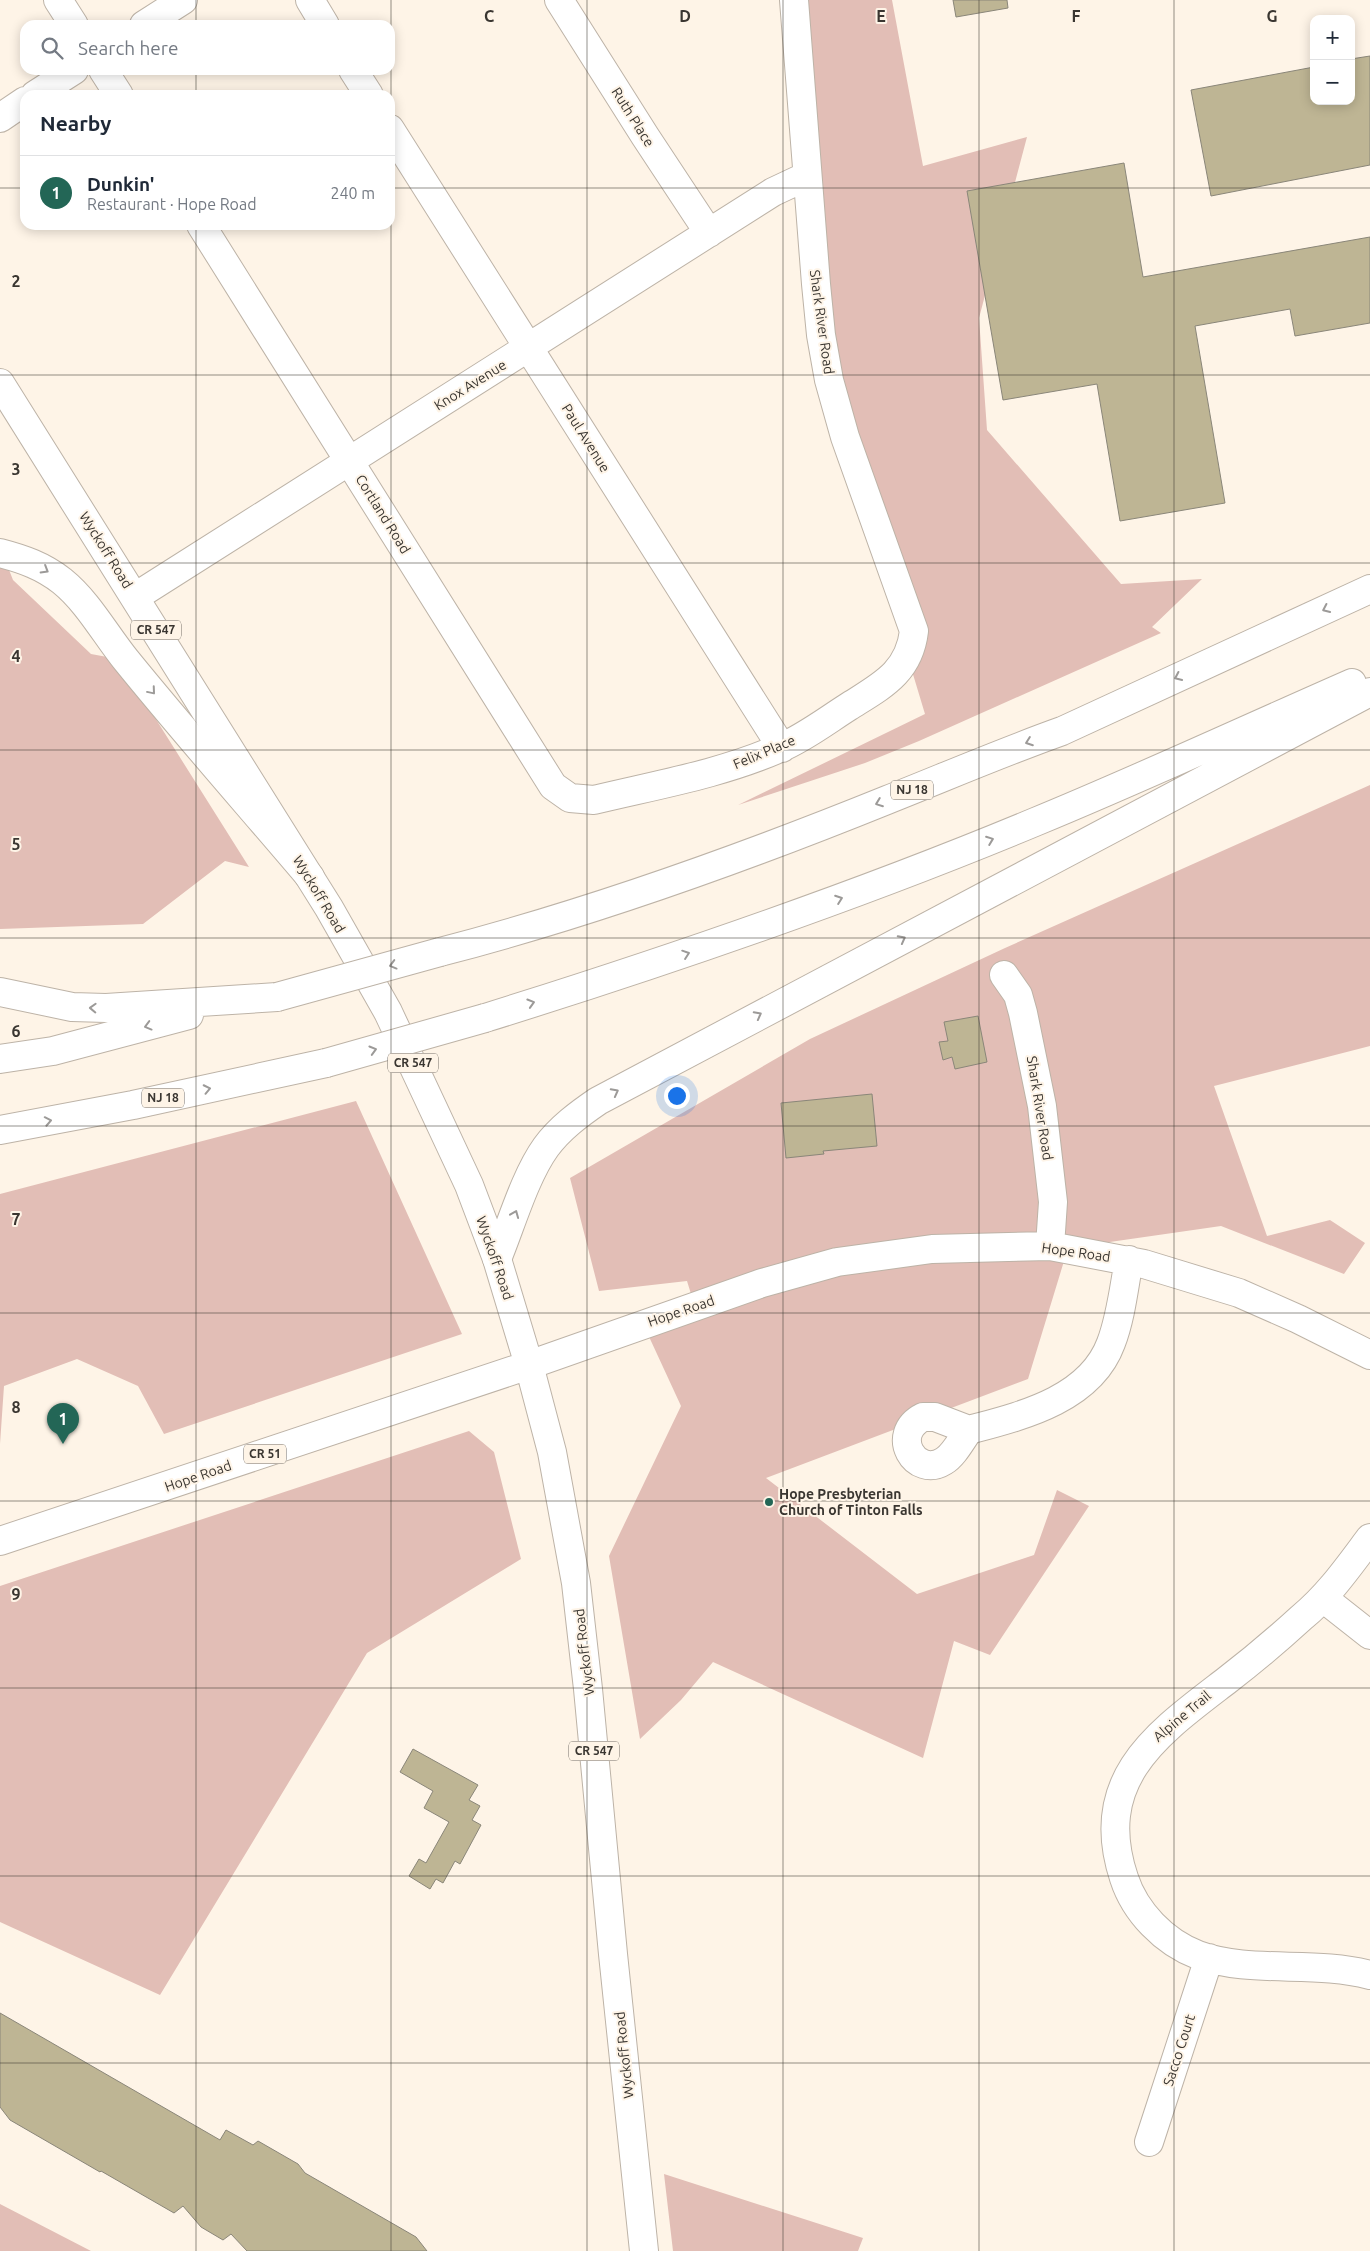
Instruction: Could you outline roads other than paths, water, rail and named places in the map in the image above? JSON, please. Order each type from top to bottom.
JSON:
[{"type":"main road","points":[[58,0],[71,20]]},
{"type":"main road","points":[[152,20],[183,0]]},
{"type":"main road","points":[[310,0],[322,20]]},
{"type":"main road","name":"Ruth Place","points":[[560,0],[645,136],[709,233]]},
{"type":"main road","name":"Shark River Road","points":[[794,0],[820,318],[830,380],[845,437],[914,631]]},
{"type":"main road","points":[[43,90],[66,75]]},
{"type":"main road","points":[[106,75],[116,90]]},
{"type":"main road","points":[[356,75],[366,90]]},
{"type":"main road","points":[[0,118],[20,104]]},
{"type":"main road","name":"Paul Avenue","points":[[395,137],[530,347],[626,504],[782,748]]},
{"type":"main road","name":"Knox Avenue","points":[[135,597],[773,192],[808,176]]},
{"type":"main road","name":"Cortland Road","points":[[205,230],[553,786],[570,798]]},
{"type":"main road","name":"Wyckoff Road","points":[[0,383],[310,877],[388,1012],[469,1185],[497,1259],[529,1364],[552,1452],[576,1583],[644,2251]]},
{"type":"main road","points":[[0,553],[23,559],[44,568],[79,597],[125,659],[310,877]]},
{"type":"main road","name":"NJ 18","points":[[0,1059],[53,1051],[246,999],[277,997],[440,952],[613,900],[752,852],[886,801],[1018,746],[1062,730],[1370,589]]},
{"type":"main road","name":"Felix Place","points":[[570,798],[594,800],[742,764],[782,748],[890,680],[904,664],[912,643],[914,631]]},
{"type":"main road","name":"NJ 18","points":[[0,1130],[133,1105],[326,1063],[485,1018],[658,963],[852,894],[1036,822],[1370,675]]},
{"type":"main road","points":[[497,1259],[534,1166],[545,1148],[555,1136],[598,1101],[1370,692]]},
{"type":"main road","name":"Shark River Road","points":[[1004,975],[1018,995],[1042,1106],[1053,1202],[1050,1246]]},
{"type":"main road","points":[[0,992],[72,1007],[106,1008],[246,999]]},
{"type":"main road","name":"Hope Road","points":[[0,1542],[529,1364],[762,1283],[837,1262],[932,1249],[1050,1246],[1129,1260],[1175,1272],[1239,1293],[1298,1318],[1370,1355]]},
{"type":"main road","points":[[969,1430],[1028,1412],[1070,1393],[1086,1380],[1102,1362],[1111,1344],[1129,1260]]},
{"type":"main road","name":"Alpine Trail","points":[[1370,1538],[1323,1598],[1237,1672],[1169,1725],[1152,1741],[1138,1760],[1125,1784],[1117,1810],[1116,1845],[1119,1862],[1132,1897],[1141,1912],[1174,1943],[1209,1958],[1226,1962],[1342,1969],[1370,1975]]},
{"type":"main road","points":[[1323,1598],[1370,1635]]},
{"type":"main road","name":"Sacco Court","points":[[1149,2142],[1209,1958]]},
{"type":"place","name":"Dunkin'","points":[[63,1444]]},
{"type":"place","name":"Hope Presbyterian Church of Tinton Falls","points":[[769,1502]]}]
